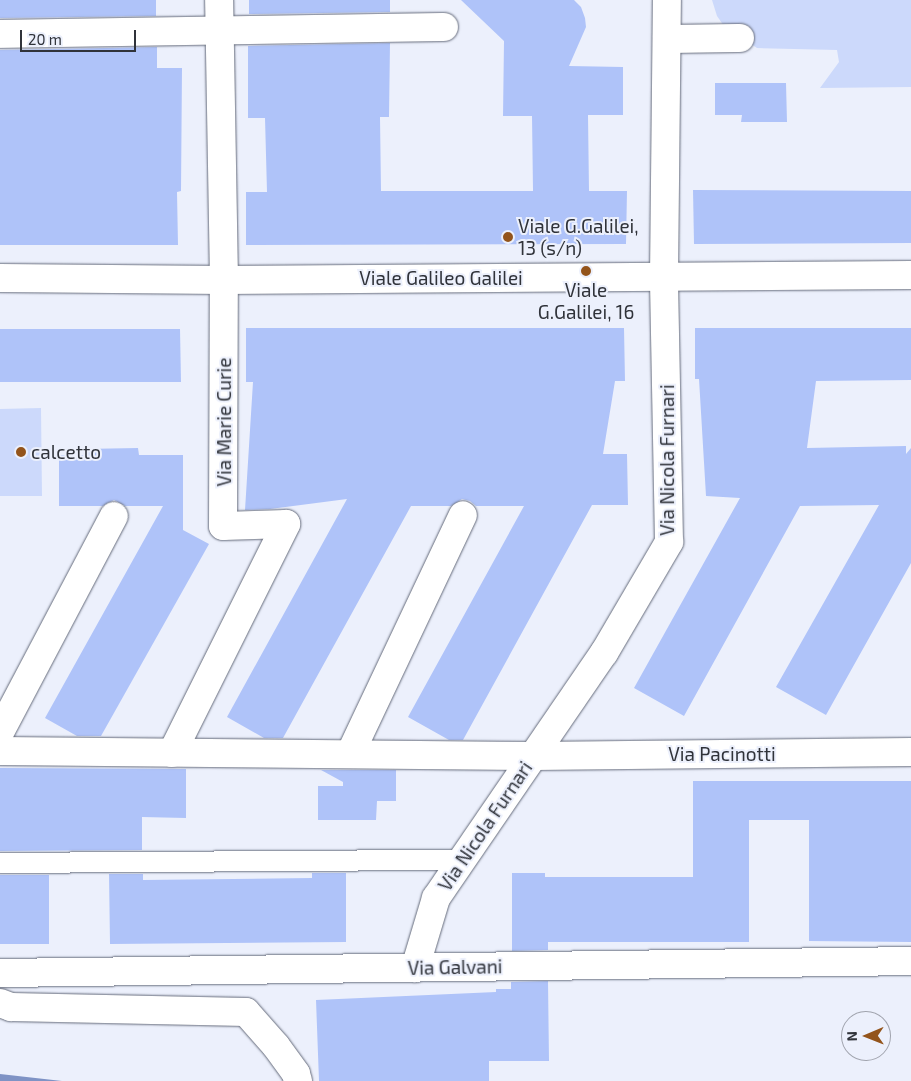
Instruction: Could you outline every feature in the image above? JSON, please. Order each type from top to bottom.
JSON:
[{"type":"street","name":"Via Marie Curie","points":[[172,753],[286,524],[223,526],[224,280],[219,0]]},
{"type":"street","name":"Via Nicola Furnari","points":[[415,968],[436,898],[604,653],[669,542],[664,277],[667,0]]},
{"type":"street","points":[[0,34],[444,27]]},
{"type":"street","points":[[667,39],[740,38]]},
{"type":"street","name":"Viale Galileo Galilei","points":[[0,278],[224,280],[911,274]]},
{"type":"street","points":[[0,732],[114,516]]},
{"type":"street","points":[[350,754],[463,516]]},
{"type":"street","name":"Via Pacinotti","points":[[0,752],[534,756],[911,752]]},
{"type":"street","name":"Via Galvani","points":[[0,973],[911,961]]},
{"type":"street","points":[[0,1003],[11,1007],[246,1012],[276,1046],[296,1074],[298,1081]]},
{"type":"lane","points":[[0,863],[462,860]]},
{"type":"shaded area","points":[[712,0],[911,0],[911,87],[820,88],[839,62],[837,50],[757,48],[724,26],[717,16]]},
{"type":"shaded area","name":"calcetto","points":[[41,408],[42,496],[0,496],[0,409]]},
{"type":"shaded area","points":[[0,1074],[62,1081],[0,1081]]},
{"type":"building","points":[[0,0],[156,0],[156,16],[0,18]]},
{"type":"building","points":[[249,0],[390,0],[390,12],[249,14]]},
{"type":"building","points":[[461,0],[574,0],[581,7],[586,27],[569,66],[623,67],[623,115],[588,115],[589,191],[627,191],[626,244],[246,245],[246,192],[267,192],[265,118],[248,118],[248,46],[390,43],[389,117],[380,117],[381,191],[533,191],[532,116],[503,116],[504,41]]},
{"type":"building","points":[[157,47],[157,68],[182,68],[181,191],[177,192],[178,245],[0,245],[0,50]]},
{"type":"building","points":[[715,83],[786,83],[787,122],[741,122],[742,115],[715,115]]},
{"type":"building","points":[[693,190],[911,191],[911,243],[694,244]]},
{"type":"building","points":[[246,328],[624,328],[625,381],[615,381],[603,454],[627,454],[628,505],[592,505],[463,740],[449,740],[408,717],[524,506],[476,506],[470,501],[462,499],[451,506],[411,506],[283,738],[264,738],[227,717],[347,499],[270,509],[245,510],[253,382],[246,382]]},
{"type":"building","points":[[695,328],[911,328],[911,380],[816,381],[807,448],[906,446],[906,454],[911,448],[911,563],[826,715],[776,687],[879,505],[800,506],[684,716],[634,688],[740,498],[706,496],[699,379],[695,379]]},
{"type":"building","points":[[0,329],[180,329],[181,382],[0,382]]},
{"type":"building","points":[[138,448],[139,455],[183,455],[183,530],[209,544],[101,736],[77,736],[45,718],[163,506],[125,506],[114,500],[103,506],[59,506],[59,455],[84,455],[83,449]]},
{"type":"building","points":[[0,768],[186,769],[186,818],[142,817],[142,850],[0,851]]},
{"type":"building","points":[[321,770],[396,770],[396,801],[377,801],[376,820],[318,820],[318,786],[343,786],[343,782]]},
{"type":"building","points":[[693,781],[911,781],[911,942],[809,941],[809,820],[749,820],[749,942],[548,942],[548,950],[512,951],[512,873],[545,873],[545,877],[693,877]]},
{"type":"building","points":[[312,873],[346,873],[346,942],[110,944],[109,874],[143,874],[143,880],[312,878]]},
{"type":"building","points":[[0,875],[49,875],[49,944],[0,944]]},
{"type":"building","points":[[548,981],[549,1061],[489,1061],[489,1081],[319,1081],[316,1000],[496,992],[496,989],[511,989],[511,982]]},
{"type":"place","name":"Viale G.Galilei, 13 (s/n)","points":[[508,237]]},
{"type":"place","name":"Viale G.Galilei, 16","points":[[586,271]]},
{"type":"place","name":"calcetto","points":[[21,452]]}]
